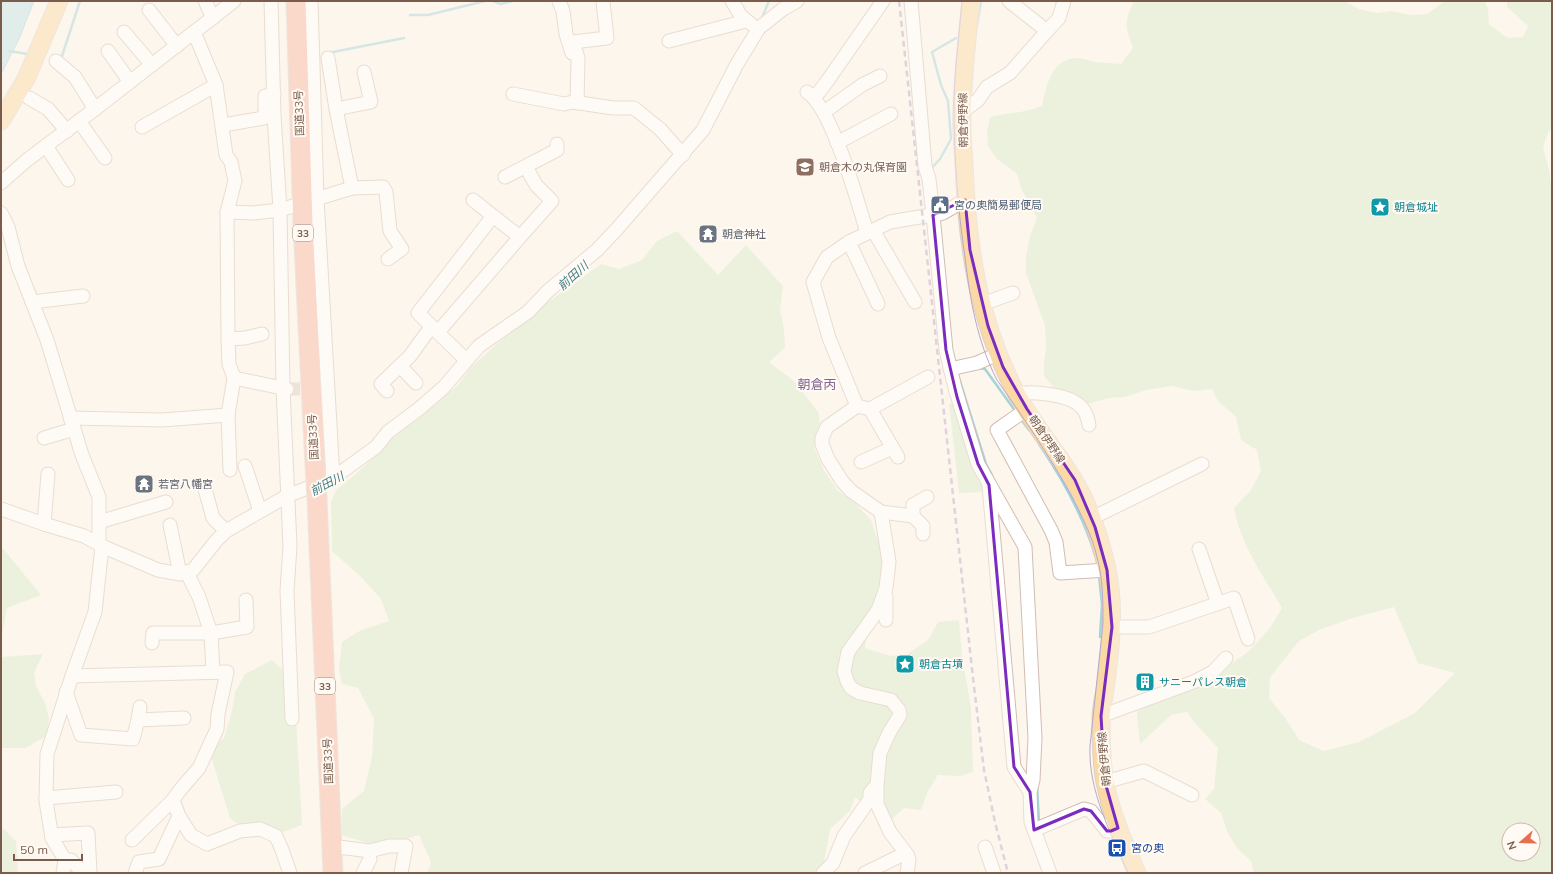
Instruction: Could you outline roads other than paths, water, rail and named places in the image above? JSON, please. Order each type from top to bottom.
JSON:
[{"type":"highway","name":"国道33号","points":[[296,1],[310,200],[315,465],[333,873]]},
{"type":"main road","points":[[1,121],[26,79],[59,1]]},
{"type":"main road","name":"朝倉伊野線","points":[[971,1],[963,76],[962,113],[965,200],[970,250],[982,304],[998,354],[1017,394],[1074,480],[1092,518],[1107,570],[1111,598],[1112,627],[1101,716],[1102,758],[1105,782],[1118,828],[1137,873]]},
{"type":"street","points":[[205,1],[214,18]]},
{"type":"street","points":[[1,183],[46,146],[214,18],[234,1]]},
{"type":"street","points":[[271,1],[280,210],[287,496],[290,546],[287,591],[292,719]]},
{"type":"street","points":[[311,1],[310,200],[334,478]]},
{"type":"street","points":[[559,1],[563,11],[566,34],[573,57],[575,103]]},
{"type":"street","points":[[732,1],[741,16],[746,21],[760,28]]},
{"type":"street","points":[[187,576],[226,531],[287,496],[334,478],[376,448],[388,432],[420,408],[444,387],[466,360],[484,342],[528,312],[548,291],[597,250],[703,130],[738,64],[760,28],[780,5],[797,1]]},
{"type":"street","points":[[883,1],[819,92],[810,94],[824,112],[870,231],[915,302]]},
{"type":"street","points":[[911,1],[925,166],[929,179],[930,216],[946,350],[957,397],[978,464],[989,485],[1001,502],[1025,547],[1035,738],[1033,780],[1030,792],[1031,822],[1050,873]]},
{"type":"street","points":[[1009,1],[1047,31]]},
{"type":"street","points":[[962,113],[978,100],[987,87],[1010,74],[1059,18],[1064,1]]},
{"type":"street","points":[[575,103],[578,58],[573,42],[607,38],[603,2]]},
{"type":"street","points":[[149,10],[177,46]]},
{"type":"street","points":[[670,41],[746,21]]},
{"type":"street","points":[[124,32],[152,65]]},
{"type":"street","points":[[194,32],[216,86],[223,125],[226,155],[231,162],[235,181],[227,212],[229,364],[234,378],[228,415],[230,470]]},
{"type":"street","points":[[108,51],[130,82]]},
{"type":"street","points":[[328,58],[336,109],[352,188]]},
{"type":"street","points":[[56,61],[75,77],[95,109]]},
{"type":"street","points":[[336,109],[370,102],[364,72]]},
{"type":"street","points":[[824,112],[862,85],[880,76]]},
{"type":"street","points":[[142,127],[216,86]]},
{"type":"street","points":[[223,125],[264,118],[265,96],[274,94]]},
{"type":"street","points":[[513,94],[564,104],[575,103],[613,108],[634,108],[664,133],[670,142],[682,154]]},
{"type":"street","points":[[28,98],[48,110],[67,131]]},
{"type":"street","points":[[837,143],[891,114]]},
{"type":"street","points":[[79,121],[105,158]]},
{"type":"street","points":[[505,177],[557,150],[557,144]]},
{"type":"street","points":[[46,146],[68,180]]},
{"type":"street","points":[[387,391],[381,384],[435,330],[552,201],[536,185],[526,167]]},
{"type":"street","points":[[227,212],[253,213],[280,210],[352,188],[383,187],[386,192],[390,231],[402,249],[388,259]]},
{"type":"street","points":[[473,200],[520,237]]},
{"type":"street","points":[[857,406],[828,338],[814,282],[827,257],[849,242],[890,222],[943,213],[965,200]]},
{"type":"street","points":[[1,213],[8,227],[18,266],[46,340],[82,455],[99,497],[101,548],[100,573],[95,612],[66,692],[47,754],[46,798],[52,835],[64,867],[71,860],[83,873]]},
{"type":"street","points":[[466,360],[418,313],[493,216]]},
{"type":"street","points":[[849,242],[878,304]]},
{"type":"street","points":[[982,304],[1012,293]]},
{"type":"street","points":[[32,302],[82,296]]},
{"type":"street","points":[[228,339],[245,338],[262,334]]},
{"type":"street","points":[[950,369],[977,363],[998,354]]},
{"type":"street","points":[[400,366],[416,382]]},
{"type":"street","points":[[923,534],[923,526],[913,516],[881,512],[865,502],[846,486],[828,459],[822,444],[822,438],[828,427],[857,406],[870,409],[928,376]]},
{"type":"street","points":[[234,378],[285,389]]},
{"type":"street","points":[[1017,394],[1026,392],[1045,394],[1076,402],[1083,408],[1090,425]]},
{"type":"street","points":[[861,462],[895,452],[870,409]]},
{"type":"street","points":[[1027,409],[997,430],[1051,530],[1056,542],[1060,573],[1107,570]]},
{"type":"street","points":[[44,438],[72,423],[162,420],[228,415]]},
{"type":"street","points":[[1092,518],[1202,464]]},
{"type":"street","points":[[245,466],[260,511]]},
{"type":"street","points":[[44,524],[48,474]]},
{"type":"street","points":[[989,485],[1014,767],[1030,792]]},
{"type":"street","points":[[205,489],[213,518],[226,531]]},
{"type":"street","points":[[913,516],[912,505],[927,497]]},
{"type":"street","points":[[99,522],[166,502]]},
{"type":"street","points":[[1,509],[71,532],[101,548],[158,570],[187,576]]},
{"type":"street","points":[[881,512],[883,533],[889,558],[886,588],[886,620]]},
{"type":"street","points":[[170,525],[187,576],[199,597],[211,633],[213,672]]},
{"type":"street","points":[[1199,549],[1218,604]]},
{"type":"street","points":[[886,588],[878,610],[848,652],[844,671],[851,688],[860,693],[891,700],[899,710],[900,715],[889,733],[880,753],[877,804],[884,823],[906,853],[909,860],[907,873]]},
{"type":"street","points":[[1112,627],[1149,626],[1234,598],[1248,639]]},
{"type":"street","points":[[152,643],[153,633],[211,633],[247,627],[246,600]]},
{"type":"street","points":[[1101,716],[1196,681],[1213,672],[1226,658]]},
{"type":"street","points":[[72,676],[227,672],[218,714],[217,729],[199,768],[173,800],[132,840]]},
{"type":"street","points":[[66,692],[81,735],[133,739],[139,714],[184,718]]},
{"type":"street","points":[[1105,782],[1144,771],[1192,795]]},
{"type":"street","points":[[823,873],[833,863],[844,836],[870,799],[872,789],[877,785]]},
{"type":"street","points":[[46,798],[116,792]]},
{"type":"street","points":[[173,800],[178,816],[191,835],[207,844],[240,831],[260,829],[276,836],[290,873]]},
{"type":"street","points":[[1034,830],[1084,809],[1091,811],[1107,831],[1118,828]]},
{"type":"street","points":[[134,873],[139,862],[159,859],[178,816]]},
{"type":"street","points":[[52,835],[88,833],[90,873]]},
{"type":"street","points":[[332,846],[370,851],[389,846],[406,846],[401,873]]},
{"type":"street","points":[[985,847],[994,873]]},
{"type":"street","points":[[865,873],[906,853]]},
{"type":"street","points":[[363,873],[370,859]]},
{"type":"water","points":[[1,1],[34,1],[19,39],[1,74]]},
{"type":"waterway","points":[[58,58],[62,56],[80,1]]},
{"type":"waterway","points":[[410,15],[428,15],[485,1]]},
{"type":"waterway","points":[[493,1],[501,4],[512,1]]},
{"type":"waterway","points":[[761,20],[769,1]]},
{"type":"waterway","points":[[975,27],[977,25],[981,1]]},
{"type":"waterway","points":[[328,53],[404,38]]},
{"type":"waterway","points":[[930,170],[940,159],[951,139],[948,101],[941,85],[932,52],[956,38]]},
{"type":"waterway","points":[[9,51],[28,54]]},
{"type":"waterway","points":[[979,368],[985,369],[1016,412]]},
{"type":"waterway","points":[[959,378],[986,464],[992,475]]},
{"type":"waterway","points":[[1020,418],[1029,430]]},
{"type":"waterway","points":[[1039,444],[1071,497],[1095,555]]},
{"type":"waterway","points":[[1099,575],[1102,605],[1100,637]]},
{"type":"waterway","points":[[1037,786],[1039,823]]},
{"type":"tunnel","points":[[287,389],[325,389]]},
{"type":"tram line","points":[[962,1],[954,90],[954,136],[960,223],[972,305],[979,335],[997,380],[1036,436],[1063,480],[1089,533],[1095,549],[1102,582],[1103,623],[1090,746],[1090,763],[1102,811],[1128,873]]},
{"type":"railway","points":[[899,1],[984,770],[1008,873]]},
{"type":"place","name":"朝倉木の丸保育園","points":[[805,167]]},
{"type":"place","name":"宮の奥簡易郵便局","points":[[940,205]]},
{"type":"place","name":"朝倉城址","points":[[1380,207]]},
{"type":"place","name":"朝倉神社","points":[[708,234]]},
{"type":"place","name":"若宮八幡宮","points":[[144,484]]},
{"type":"place","name":"朝倉古墳","points":[[905,664]]},
{"type":"place","name":"サニーパレス朝倉","points":[[1145,682]]},
{"type":"place","name":"宮の奥","points":[[1117,848]]},
{"type":"district","name":"朝倉丙","points":[[817,384]]},
{"type":"water label","name":"前田川","points":[[573,276]]},
{"type":"water label","name":"前田川","points":[[327,484]]}]
